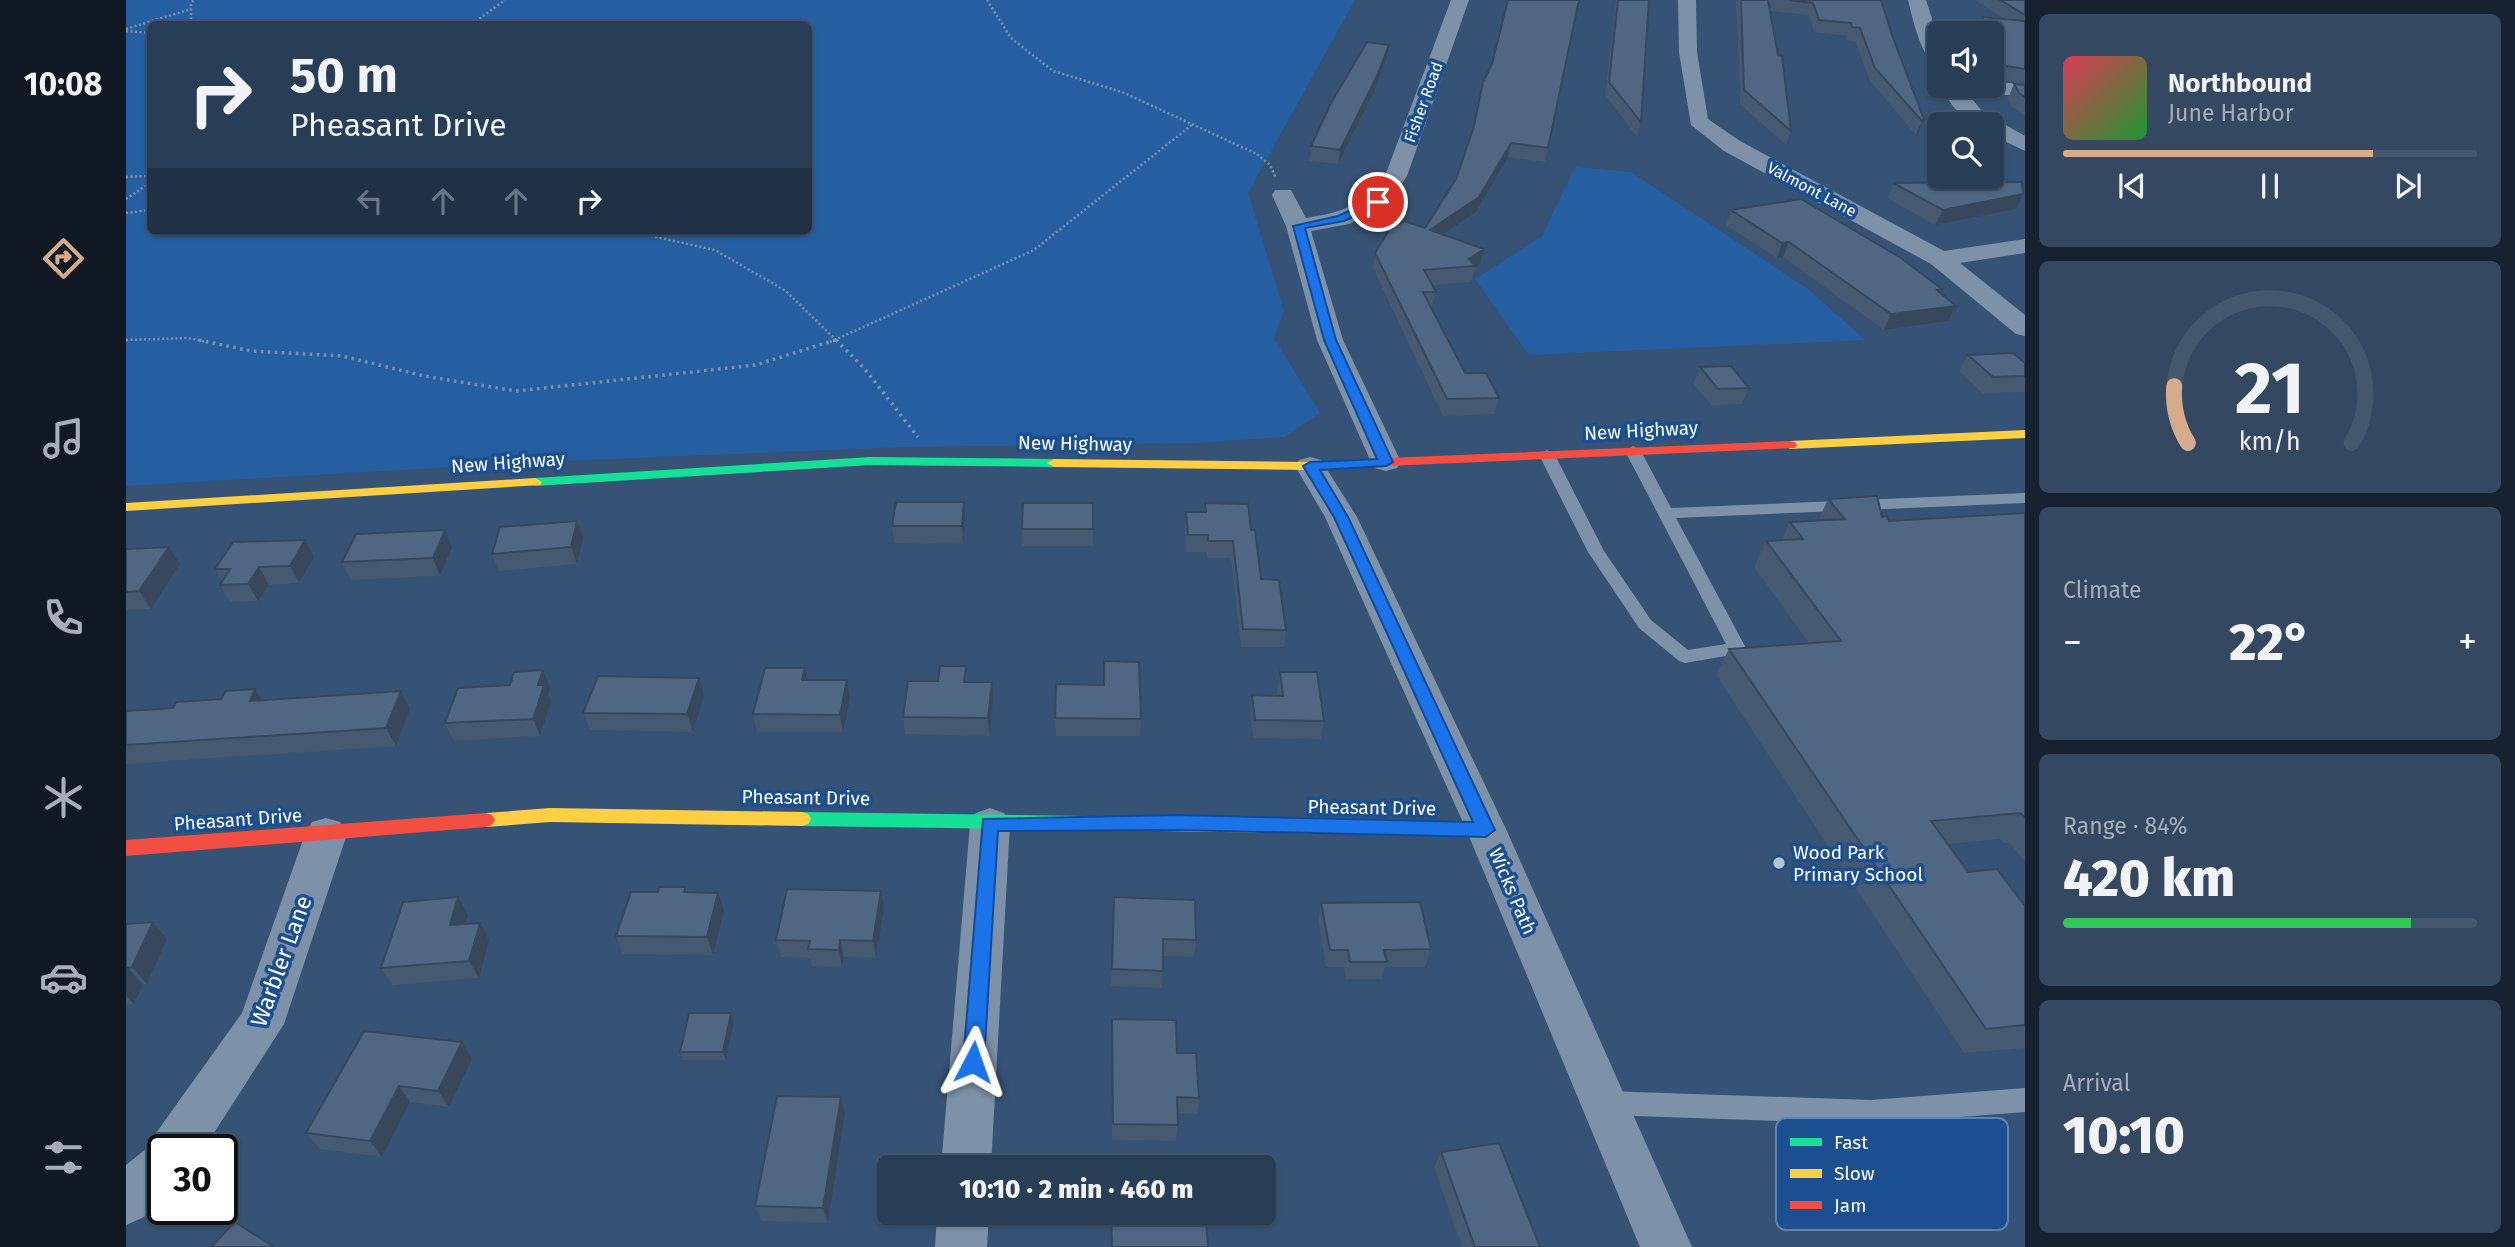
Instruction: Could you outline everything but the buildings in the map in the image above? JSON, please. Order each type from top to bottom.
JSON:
[{"type":"street","name":"Fisher Road","points":[[1298,226],[1340,219],[1378,202],[1395,176],[1460,0]]},
{"type":"street","name":"Valmont Lane","points":[[1688,0],[1688,52],[1698,121],[1732,146],[1940,259],[2025,328]]},
{"type":"street","points":[[1917,0],[1927,34]]},
{"type":"street","points":[[2004,89],[2025,91]]},
{"type":"street","points":[[2004,134],[2025,145]]},
{"type":"street","points":[[1283,195],[1298,226],[1330,340],[1386,462]]},
{"type":"street","points":[[1940,259],[2025,246]]},
{"type":"street","name":"New Highway","points":[[126,507],[870,461],[1310,466],[2025,433]]},
{"type":"street","name":"Wicks Path","points":[[1310,466],[1341,517],[1486,830],[1666,1247]]},
{"type":"street","name":"Pheasant Drive","points":[[126,848],[550,816],[800,817],[990,824],[1177,823],[1486,830]]},
{"type":"street","points":[[967,1155],[990,824]]},
{"type":"street","name":"Warbler Lane","points":[[185,1134],[261,1024],[326,834]]},
{"type":"street","points":[[126,1199],[147,1180]]},
{"type":"street","points":[[961,1247],[962,1225]]},
{"type":"lane","points":[[1547,455],[1596,552],[1645,624],[1685,657],[1737,648],[1633,451]]},
{"type":"lane","points":[[1666,513],[2025,498]]},
{"type":"lane","points":[[1604,1103],[1871,1112],[2025,1100]]},
{"type":"path","points":[[191,21],[194,0]]},
{"type":"path","points":[[476,21],[505,0]]},
{"type":"path","points":[[987,0],[1011,38],[1053,71],[1122,92],[1257,154],[1270,165],[1283,195]]},
{"type":"path","points":[[154,21],[191,9]]},
{"type":"path","points":[[126,30],[147,23]]},
{"type":"path","points":[[126,30],[147,33]]},
{"type":"path","points":[[126,340],[188,338],[251,351],[342,356],[424,376],[516,391],[756,365],[836,340],[1034,250],[1193,124]]},
{"type":"path","points":[[126,177],[147,176]]},
{"type":"path","points":[[126,200],[147,185]]},
{"type":"path","points":[[126,213],[147,210]]},
{"type":"path","points":[[647,235],[715,250],[786,291],[864,368],[938,463]]},
{"type":"shaded area","points":[[126,0],[1355,0],[1248,193],[1284,311],[1274,338],[1320,413],[1284,437],[1198,443],[903,447],[538,462],[126,486]]},
{"type":"shaded area","points":[[1575,167],[1631,172],[1808,289],[1865,340],[1529,355],[1475,279],[1542,236]]},
{"type":"traffic: fast","points":[[535,482],[870,461],[1054,463]]},
{"type":"traffic: fast","points":[[802,819],[1159,824]]},
{"type":"traffic: slow","points":[[1790,445],[2025,434]]},
{"type":"traffic: slow","points":[[1054,463],[1310,466],[1388,462]]},
{"type":"traffic: slow","points":[[126,507],[535,482]]},
{"type":"traffic: slow","points":[[486,820],[550,815],[802,819]]},
{"type":"traffic: slow","points":[[1159,824],[1486,829]]},
{"type":"traffic: jam","points":[[1388,462],[1790,445]]},
{"type":"traffic: jam","points":[[126,848],[486,820]]},
{"type":"place","name":"Wood Park Primary School","points":[[1779,863]]},
{"type":"route","points":[[973,1062],[990,824],[1177,823],[1346,829],[1486,830],[1341,517],[1310,466],[1386,462],[1330,340],[1298,226],[1340,219],[1378,202]]}]
